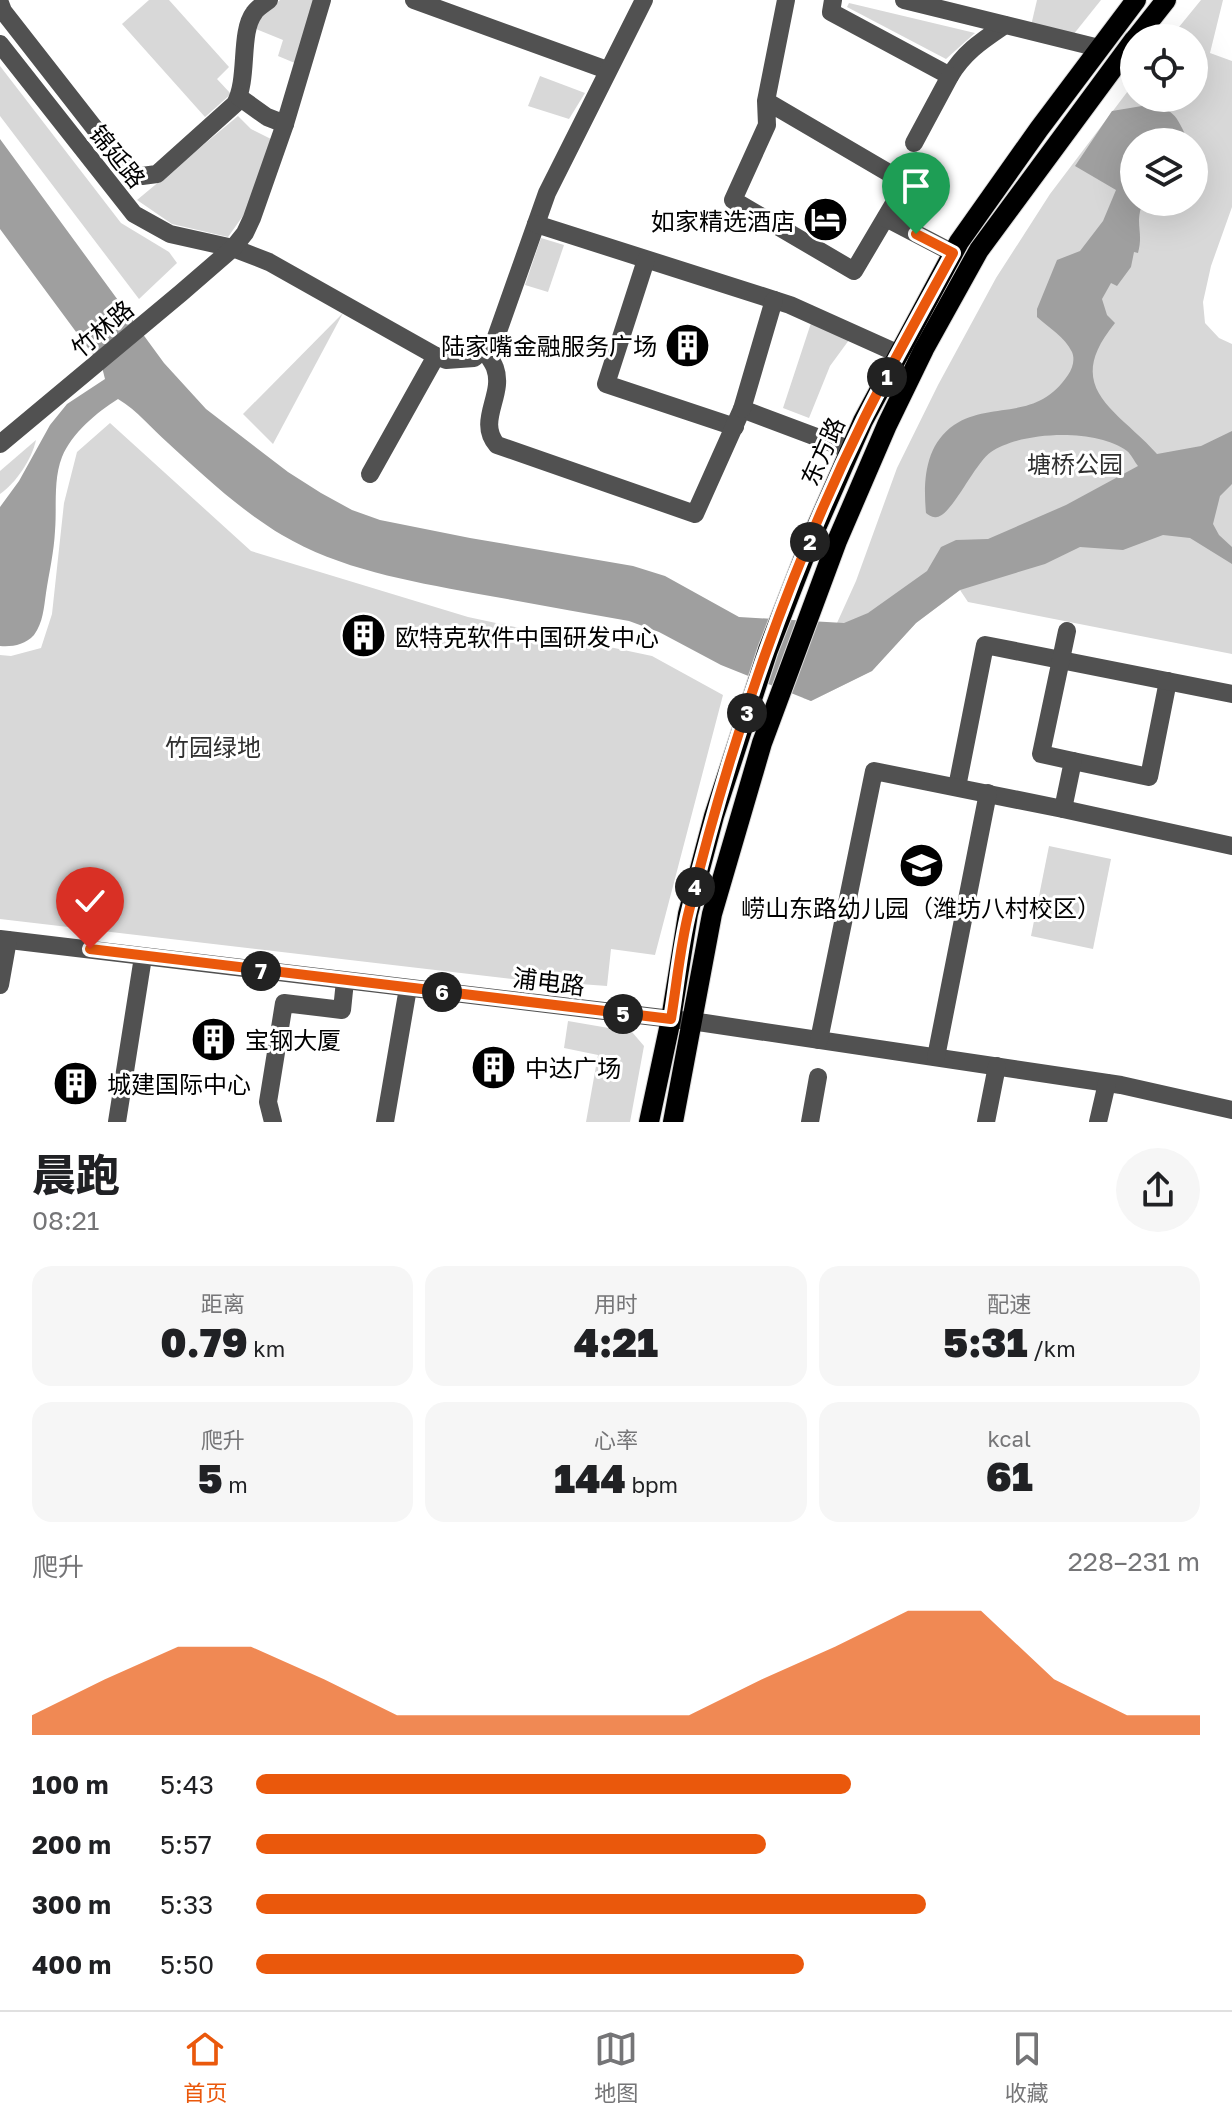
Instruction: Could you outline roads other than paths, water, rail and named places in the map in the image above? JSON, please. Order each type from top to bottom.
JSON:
[{"type":"main road","name":"东方路","points":[[673,1122],[688,914],[714,816],[768,650],[812,537],[851,450],[953,253],[1039,129],[1136,0]]},
{"type":"main road","name":"东方路","points":[[1147,24],[1166,0]]},
{"type":"main road","name":"东方路","points":[[649,1122],[762,743],[837,541],[887,425],[924,349],[979,250],[1120,59]]},
{"type":"street","points":[[0,3],[3,11],[128,171],[142,176],[157,174],[235,104],[239,97],[248,24],[253,14],[269,0]]},
{"type":"street","name":"竹林路","points":[[0,444],[233,248],[252,218],[285,124],[322,0]]},
{"type":"street","points":[[414,0],[607,70]]},
{"type":"street","points":[[370,474],[436,356],[446,360],[474,358],[495,340],[563,158],[644,0]]},
{"type":"street","points":[[766,101],[906,183],[854,271],[733,200],[767,125],[766,101],[786,0]]},
{"type":"street","points":[[833,0],[831,12],[950,76]]},
{"type":"street","points":[[904,0],[1099,48]]},
{"type":"street","points":[[914,143],[959,59],[1005,25]]},
{"type":"street","name":"锦延路","points":[[0,44],[134,214],[170,234],[233,248],[269,262],[436,356]]},
{"type":"street","points":[[239,97],[267,117],[285,124]]},
{"type":"street","points":[[886,218],[953,253]]},
{"type":"street","points":[[536,224],[774,300],[899,354]]},
{"type":"street","points":[[646,260],[606,384],[851,450]]},
{"type":"street","points":[[485,351],[496,370],[496,394],[487,426],[490,437],[497,445],[695,514],[739,418],[774,300]]},
{"type":"street","points":[[1067,631],[1041,754],[1149,777],[1168,681]]},
{"type":"street","points":[[957,787],[985,645],[1232,694]]},
{"type":"street","points":[[1063,809],[1073,761]]},
{"type":"street","points":[[819,1040],[874,771],[1232,846]]},
{"type":"street","points":[[936,1057],[988,793]]},
{"type":"street","points":[[0,985],[4,940]]},
{"type":"street","name":"浦电路","points":[[4,940],[681,1020],[1107,1083],[1228,1114]]},
{"type":"street","points":[[117,1122],[143,957]]},
{"type":"street","points":[[273,1122],[268,1102],[284,1003],[342,1010],[345,981]]},
{"type":"street","points":[[385,1122],[408,988]]},
{"type":"street","points":[[986,1122],[997,1066]]},
{"type":"street","points":[[810,1122],[818,1077]]},
{"type":"street","points":[[1098,1122],[1107,1083]]},
{"type":"place","name":"如家精选酒店","points":[[826,220]]},
{"type":"place","name":"陆家嘴金融服务广场","points":[[688,345]]},
{"type":"place","name":"欧特克软件中国研发中心","points":[[364,636]]},
{"type":"place","name":"崂山东路幼儿园（潍坊八村校区）","points":[[921,865]]},
{"type":"place","name":"宝钢大厦","points":[[214,1039]]},
{"type":"place","name":"中达广场","points":[[494,1067]]},
{"type":"place","name":"城建国际中心","points":[[76,1083]]},
{"type":"park label","name":"塘桥公园","points":[[1075,463]]},
{"type":"park label","name":"竹园绿地","points":[[213,746]]}]
